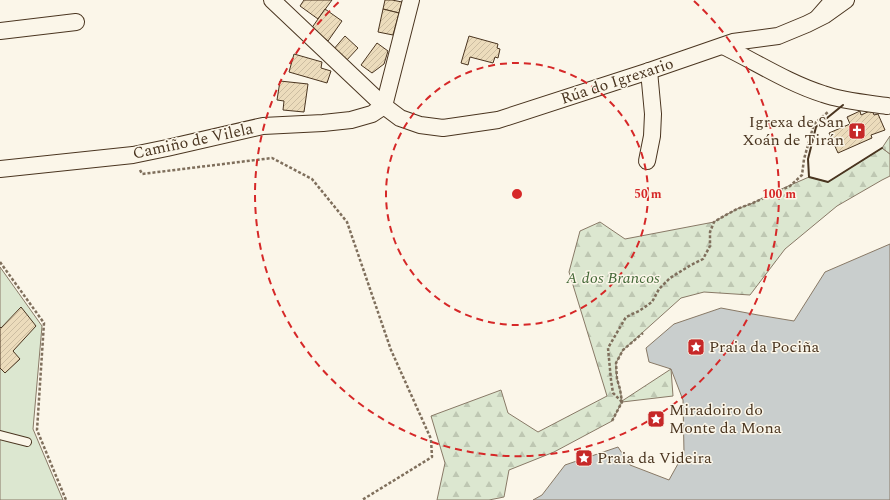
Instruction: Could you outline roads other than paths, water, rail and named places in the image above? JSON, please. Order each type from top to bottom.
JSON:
[{"type":"street","name":"Rúa do Igrexario","points":[[272,0],[384,106],[400,118],[420,125],[443,128],[498,120],[733,42],[778,36],[825,15],[846,0]]},
{"type":"street","points":[[384,106],[411,0]]},
{"type":"street","points":[[0,31],[76,22]]},
{"type":"street","points":[[724,46],[792,82],[824,94],[844,99],[888,105]]},
{"type":"street","points":[[647,161],[652,136],[653,114],[649,71]]},
{"type":"street","name":"Camiño de Vilela","points":[[0,169],[133,155],[263,126],[351,120],[372,114],[384,106]]},
{"type":"lane","points":[[807,24],[828,0]]},
{"type":"lane","points":[[0,434],[26,442]]},
{"type":"place","name":"Igrexa de San Xoán de Tirán","points":[[857,131]]},
{"type":"place","name":"Praia da Pociña","points":[[696,347]]},
{"type":"place","name":"Miradoiro do Monte da Mona","points":[[656,419]]},
{"type":"place","name":"Praia da Videira","points":[[584,458]]},
{"type":"park label","name":"A dos Brancos","points":[[613,278]]}]
